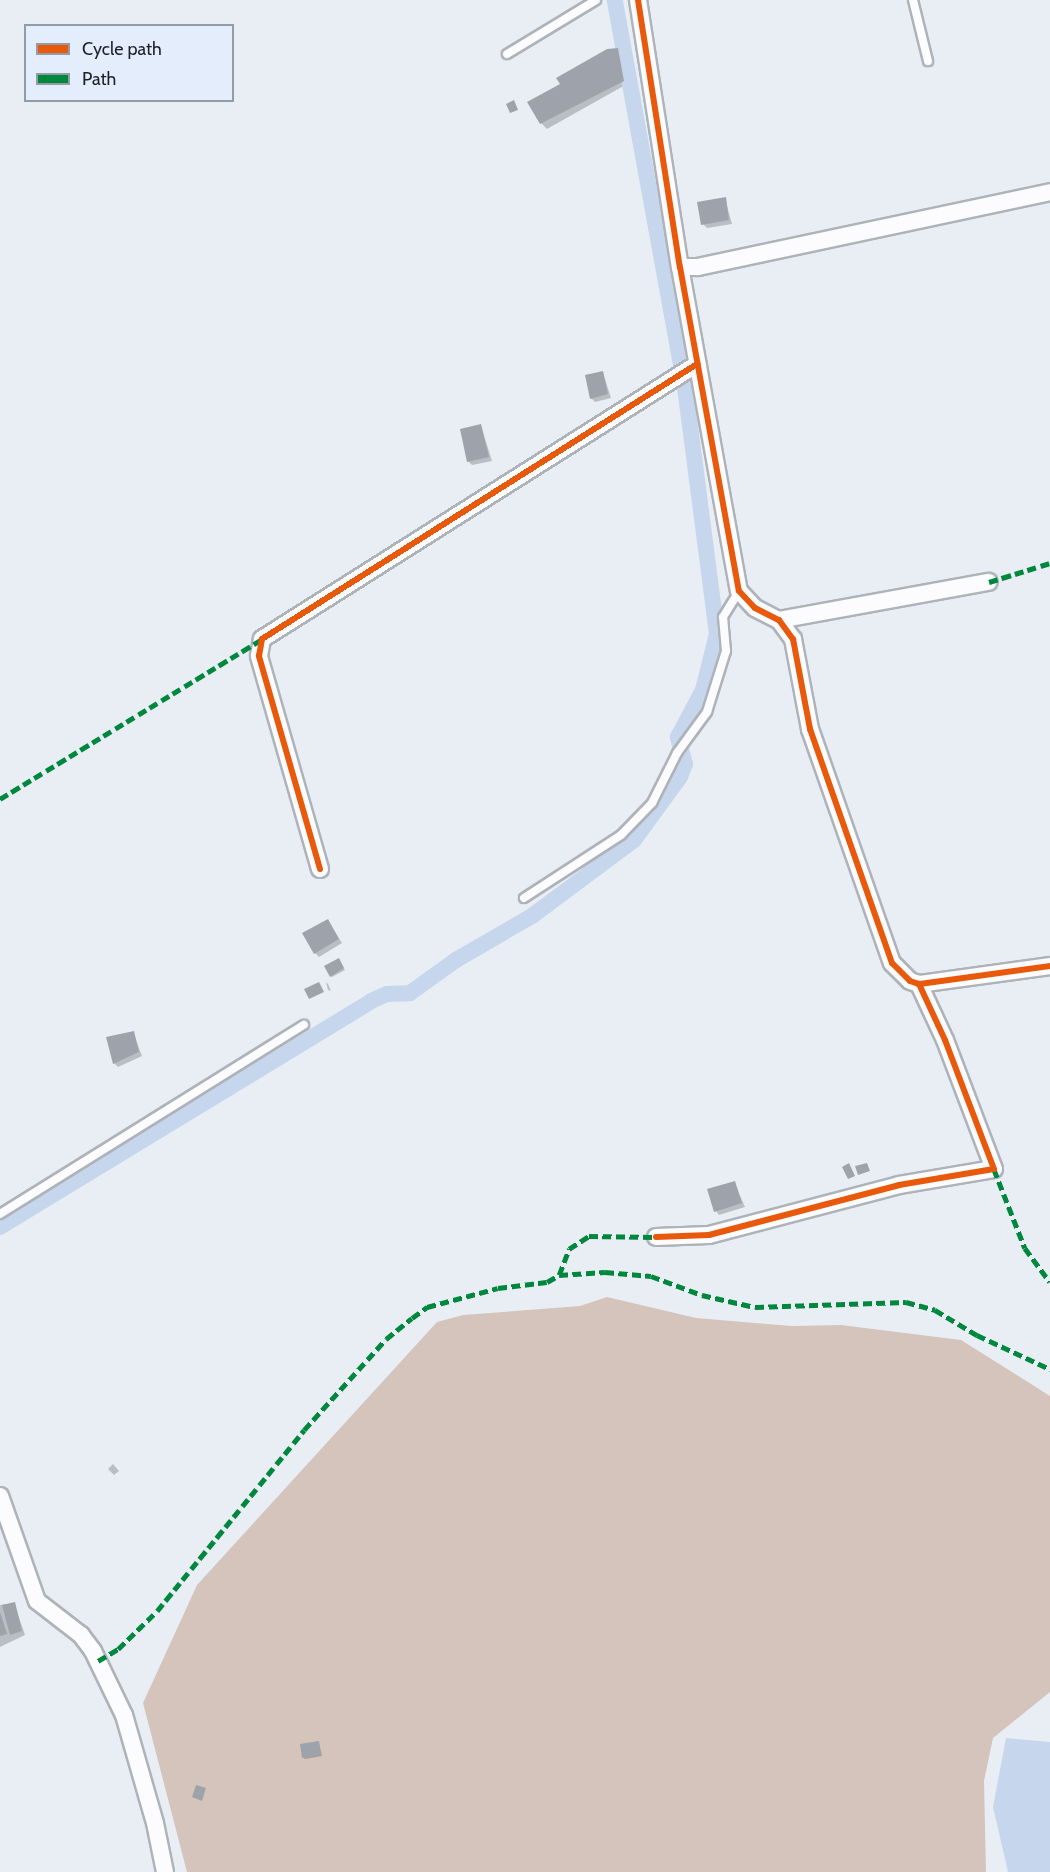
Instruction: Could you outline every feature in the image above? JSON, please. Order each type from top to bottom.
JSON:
[{"type":"street","points":[[638,0],[680,267],[740,591],[755,608],[779,620],[793,639],[810,729],[892,963],[910,981],[919,984],[1050,966]]},
{"type":"street","points":[[680,267],[698,267],[1050,192]]},
{"type":"street","points":[[320,869],[258,649],[262,639],[697,364]]},
{"type":"street","points":[[779,620],[989,582]]},
{"type":"street","points":[[656,1237],[709,1235],[899,1185],[994,1169],[945,1040],[919,984]]},
{"type":"street","points":[[0,1496],[36,1601],[81,1635],[93,1651],[124,1715],[155,1823],[165,1872]]},
{"type":"lane","points":[[507,54],[596,0]]},
{"type":"lane","points":[[913,0],[928,61]]},
{"type":"lane","points":[[524,898],[621,836],[652,803],[677,753],[708,712],[726,651],[723,616],[740,591]]},
{"type":"lane","points":[[0,1214],[304,1024]]},
{"type":"shaded area","points":[[607,1297],[696,1318],[792,1326],[841,1325],[961,1340],[1050,1396],[1050,1692],[993,1738],[984,1781],[986,1872],[187,1872],[143,1703],[197,1585],[437,1322],[463,1315],[580,1306]]},
{"type":"water","points":[[1006,1738],[1050,1742],[1050,1872],[1008,1872],[993,1807]]},
{"type":"building","points":[[618,48],[624,81],[540,124],[527,102],[560,84],[556,78],[607,49]]},
{"type":"building","points":[[514,100],[518,110],[510,113],[506,104]]},
{"type":"building","points":[[726,197],[729,220],[701,225],[697,202]]},
{"type":"building","points":[[603,371],[608,394],[590,399],[585,375]]},
{"type":"building","points":[[481,424],[489,457],[467,462],[460,429]]},
{"type":"building","points":[[328,919],[339,939],[314,954],[302,933]]},
{"type":"building","points":[[339,958],[344,968],[330,977],[324,966]]},
{"type":"building","points":[[319,982],[324,992],[309,999],[304,989]]},
{"type":"building","points":[[134,1031],[139,1052],[113,1064],[106,1037]]},
{"type":"building","points":[[849,1163],[855,1176],[848,1179],[842,1167]]},
{"type":"building","points":[[867,1163],[870,1171],[858,1175],[855,1166]]},
{"type":"building","points":[[735,1181],[742,1203],[714,1212],[707,1189]]},
{"type":"building","points":[[15,1602],[22,1631],[10,1635],[2,1605]]},
{"type":"building","points":[[0,1612],[7,1634],[0,1636]]},
{"type":"building","points":[[319,1741],[321,1755],[302,1758],[300,1744]]},
{"type":"building","points":[[196,1785],[206,1788],[202,1801],[192,1797]]},
{"type":"waterway","points":[[0,1227],[371,1001],[387,994],[410,993],[456,960],[532,916],[634,840],[680,777],[685,764],[678,737],[703,690],[717,634],[685,387],[615,0]]},
{"type":"marked path","points":[[989,582],[1050,563]]},
{"type":"marked path","points":[[0,799],[262,639]]},
{"type":"marked path","points":[[994,1169],[1025,1248],[1050,1282]]},
{"type":"marked path","points":[[98,1661],[118,1649],[157,1611],[304,1430],[386,1339],[412,1318],[427,1307],[498,1288],[547,1282],[559,1275],[569,1249],[589,1236],[656,1237]]},
{"type":"marked path","points":[[559,1275],[605,1272],[651,1276],[702,1295],[755,1307],[906,1302],[935,1310],[977,1335],[1050,1369]]},
{"type":"cycle path","points":[[638,0],[680,267],[739,591],[755,608],[779,620],[793,639],[810,729],[892,963],[910,981],[919,984],[1050,966]]},
{"type":"cycle path","points":[[320,869],[259,656],[262,639],[697,364]]},
{"type":"cycle path","points":[[656,1237],[709,1235],[899,1185],[994,1169],[945,1040],[919,984]]}]
